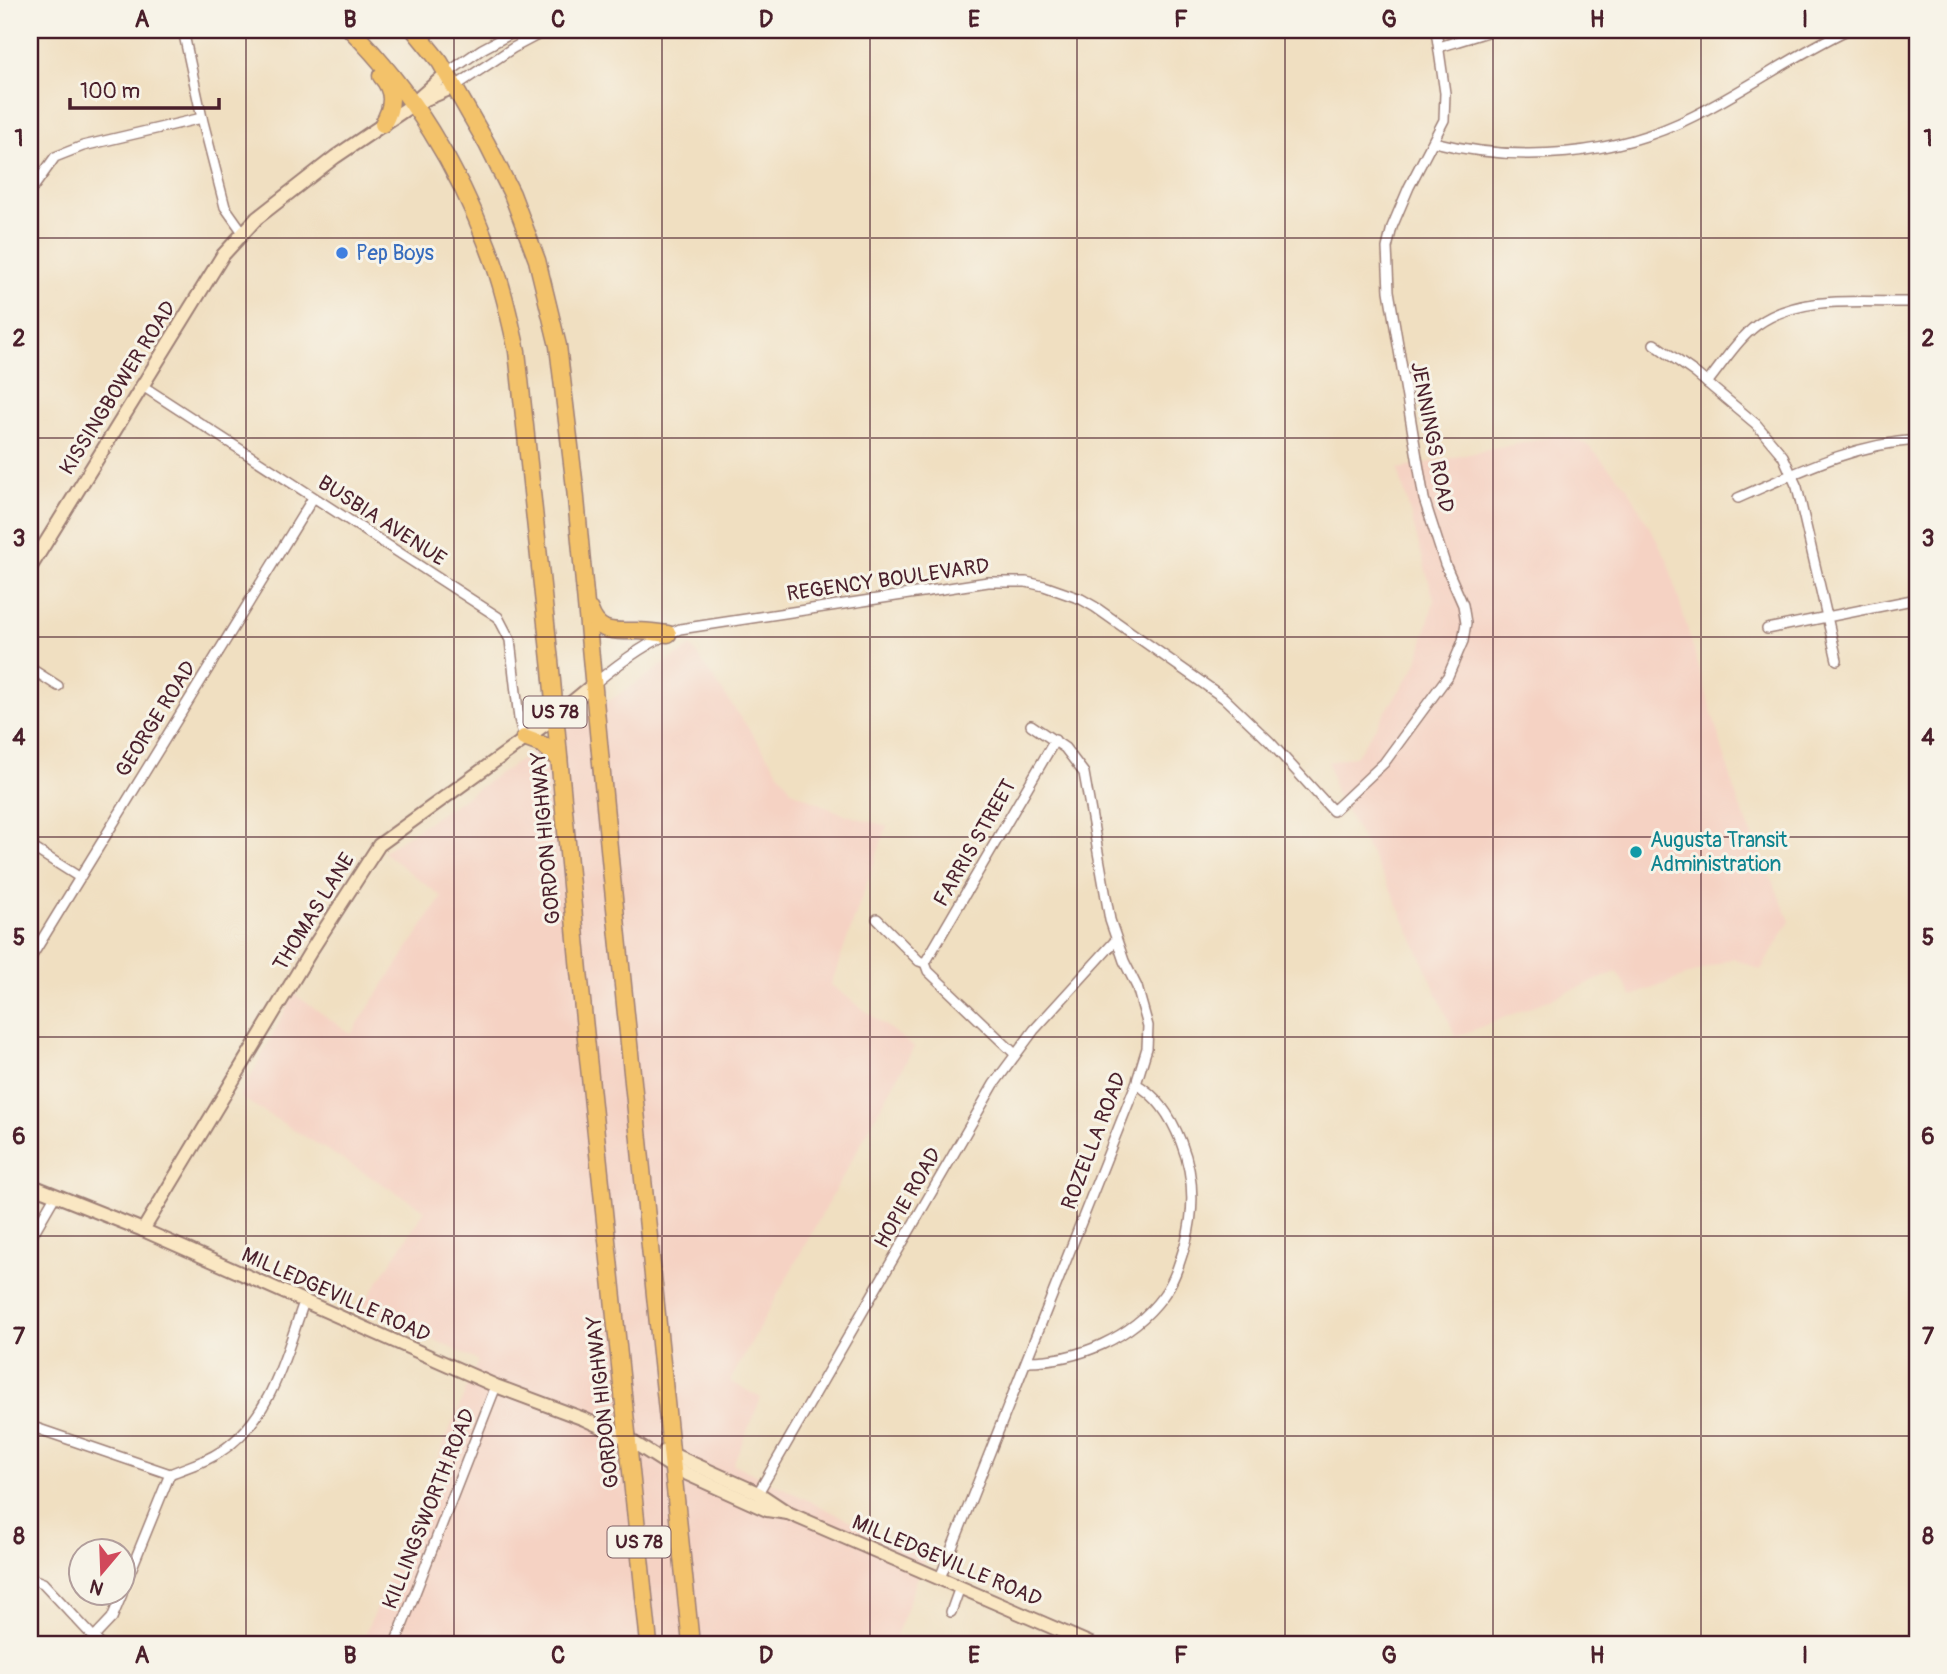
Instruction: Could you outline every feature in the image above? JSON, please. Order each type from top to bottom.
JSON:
[{"type":"highway","name":"GORDON HIGHWAY","points":[[348,30],[381,63],[412,105],[443,151],[465,193],[489,248],[505,298],[522,385],[649,1644]]},
{"type":"highway","points":[[348,30],[389,88],[391,109],[383,124]]},
{"type":"highway","name":"US 78","points":[[414,30],[440,62],[491,152],[516,204],[537,260],[551,311],[563,381],[586,596],[611,869],[691,1644]]},
{"type":"highway","points":[[586,596],[593,618],[607,629],[668,634]]},
{"type":"highway","points":[[524,738],[543,745],[559,759]]},
{"type":"street","points":[[183,30],[225,206],[242,231]]},
{"type":"street","name":"KISSINGBOWER ROAD","points":[[451,80],[482,49],[518,30]]},
{"type":"street","name":"KISSINGBOWER ROAD","points":[[30,568],[141,385],[223,255],[242,231],[335,157],[383,124],[451,80],[547,30]]},
{"type":"street","name":"JENNINGS ROAD","points":[[1332,811],[1366,782],[1403,738],[1450,672],[1465,631],[1463,605],[1441,553],[1424,499],[1389,291],[1387,248],[1392,227],[1409,187],[1442,127],[1445,113],[1436,30]]},
{"type":"street","points":[[1439,47],[1494,30]]},
{"type":"street","points":[[1434,142],[1492,153],[1537,154],[1587,150],[1647,135],[1695,116],[1825,40],[1847,30]]},
{"type":"street","points":[[30,192],[55,157],[83,146],[202,118]]},
{"type":"street","points":[[1707,383],[1742,339],[1756,326],[1776,314],[1825,303],[1917,302]]},
{"type":"street","points":[[1654,344],[1756,424],[1772,442],[1793,475],[1837,660]]},
{"type":"street","name":"BUSBIA AVENUE","points":[[141,385],[498,617],[510,640],[519,719],[524,738]]},
{"type":"street","points":[[1738,498],[1860,448],[1917,440]]},
{"type":"street","name":"GEORGE ROAD","points":[[30,959],[313,498]]},
{"type":"street","name":"REGENCY BOULEVARD","points":[[594,684],[618,664],[680,629],[988,582],[1026,582],[1071,595],[1095,607],[1224,698],[1270,742],[1332,811]]},
{"type":"street","points":[[1767,629],[1917,599]]},
{"type":"street","points":[[30,668],[58,686]]},
{"type":"street","name":"THOMAS LANE","points":[[144,1230],[312,948],[379,845],[555,716],[594,684]]},
{"type":"street","name":"ROZELLA ROAD","points":[[940,1578],[1136,1084],[1147,1048],[1148,1026],[1137,987],[1116,940],[1108,908],[1084,773],[1073,756],[1031,724]]},
{"type":"street","name":"FARRIS STREET","points":[[925,963],[1055,740]]},
{"type":"street","points":[[30,846],[79,877]]},
{"type":"street","points":[[877,919],[919,961],[925,963],[925,967],[938,981],[1015,1054]]},
{"type":"street","name":"HOPIE ROAD","points":[[758,1493],[842,1345],[1015,1054],[1116,940]]},
{"type":"street","points":[[1027,1361],[1070,1356],[1112,1340],[1163,1297],[1178,1271],[1191,1219],[1192,1178],[1172,1122],[1154,1098],[1136,1084]]},
{"type":"street","name":"MILLEDGEVILLE ROAD","points":[[30,1185],[144,1230],[496,1386],[584,1419],[672,1460],[767,1510],[788,1513]]},
{"type":"street","points":[[30,1239],[55,1196]]},
{"type":"street","points":[[30,1426],[170,1474],[220,1453],[250,1428],[272,1389],[304,1302]]},
{"type":"street","name":"KILLINGSWORTH ROAD","points":[[394,1644],[496,1386]]},
{"type":"street","name":"MILLEDGEVILLE ROAD","points":[[672,1460],[758,1493],[788,1513],[1091,1644]]},
{"type":"street","points":[[136,1558],[170,1474]]},
{"type":"street","points":[[30,1578],[43,1583],[98,1640],[116,1608]]},
{"type":"street","points":[[951,1612],[960,1587]]},
{"type":"shaded area","points":[[1559,435],[1587,444],[1628,488],[1667,559],[1738,802],[1790,921],[1761,970],[1733,958],[1632,996],[1617,972],[1456,1037],[1394,896],[1335,791],[1328,762],[1357,755],[1417,664],[1434,600],[1398,469]]},
{"type":"shaded area","points":[[691,646],[792,791],[843,814],[887,826],[831,985],[914,1047],[730,1381],[761,1398],[733,1464],[925,1557],[893,1644],[361,1644],[478,1361],[363,1305],[425,1210],[240,1097],[294,994],[351,1034],[442,897],[383,852]]},
{"type":"place","name":"Pep Boys","points":[[342,253]]},
{"type":"place","name":"Augusta Transit Administration","points":[[1636,852]]}]
